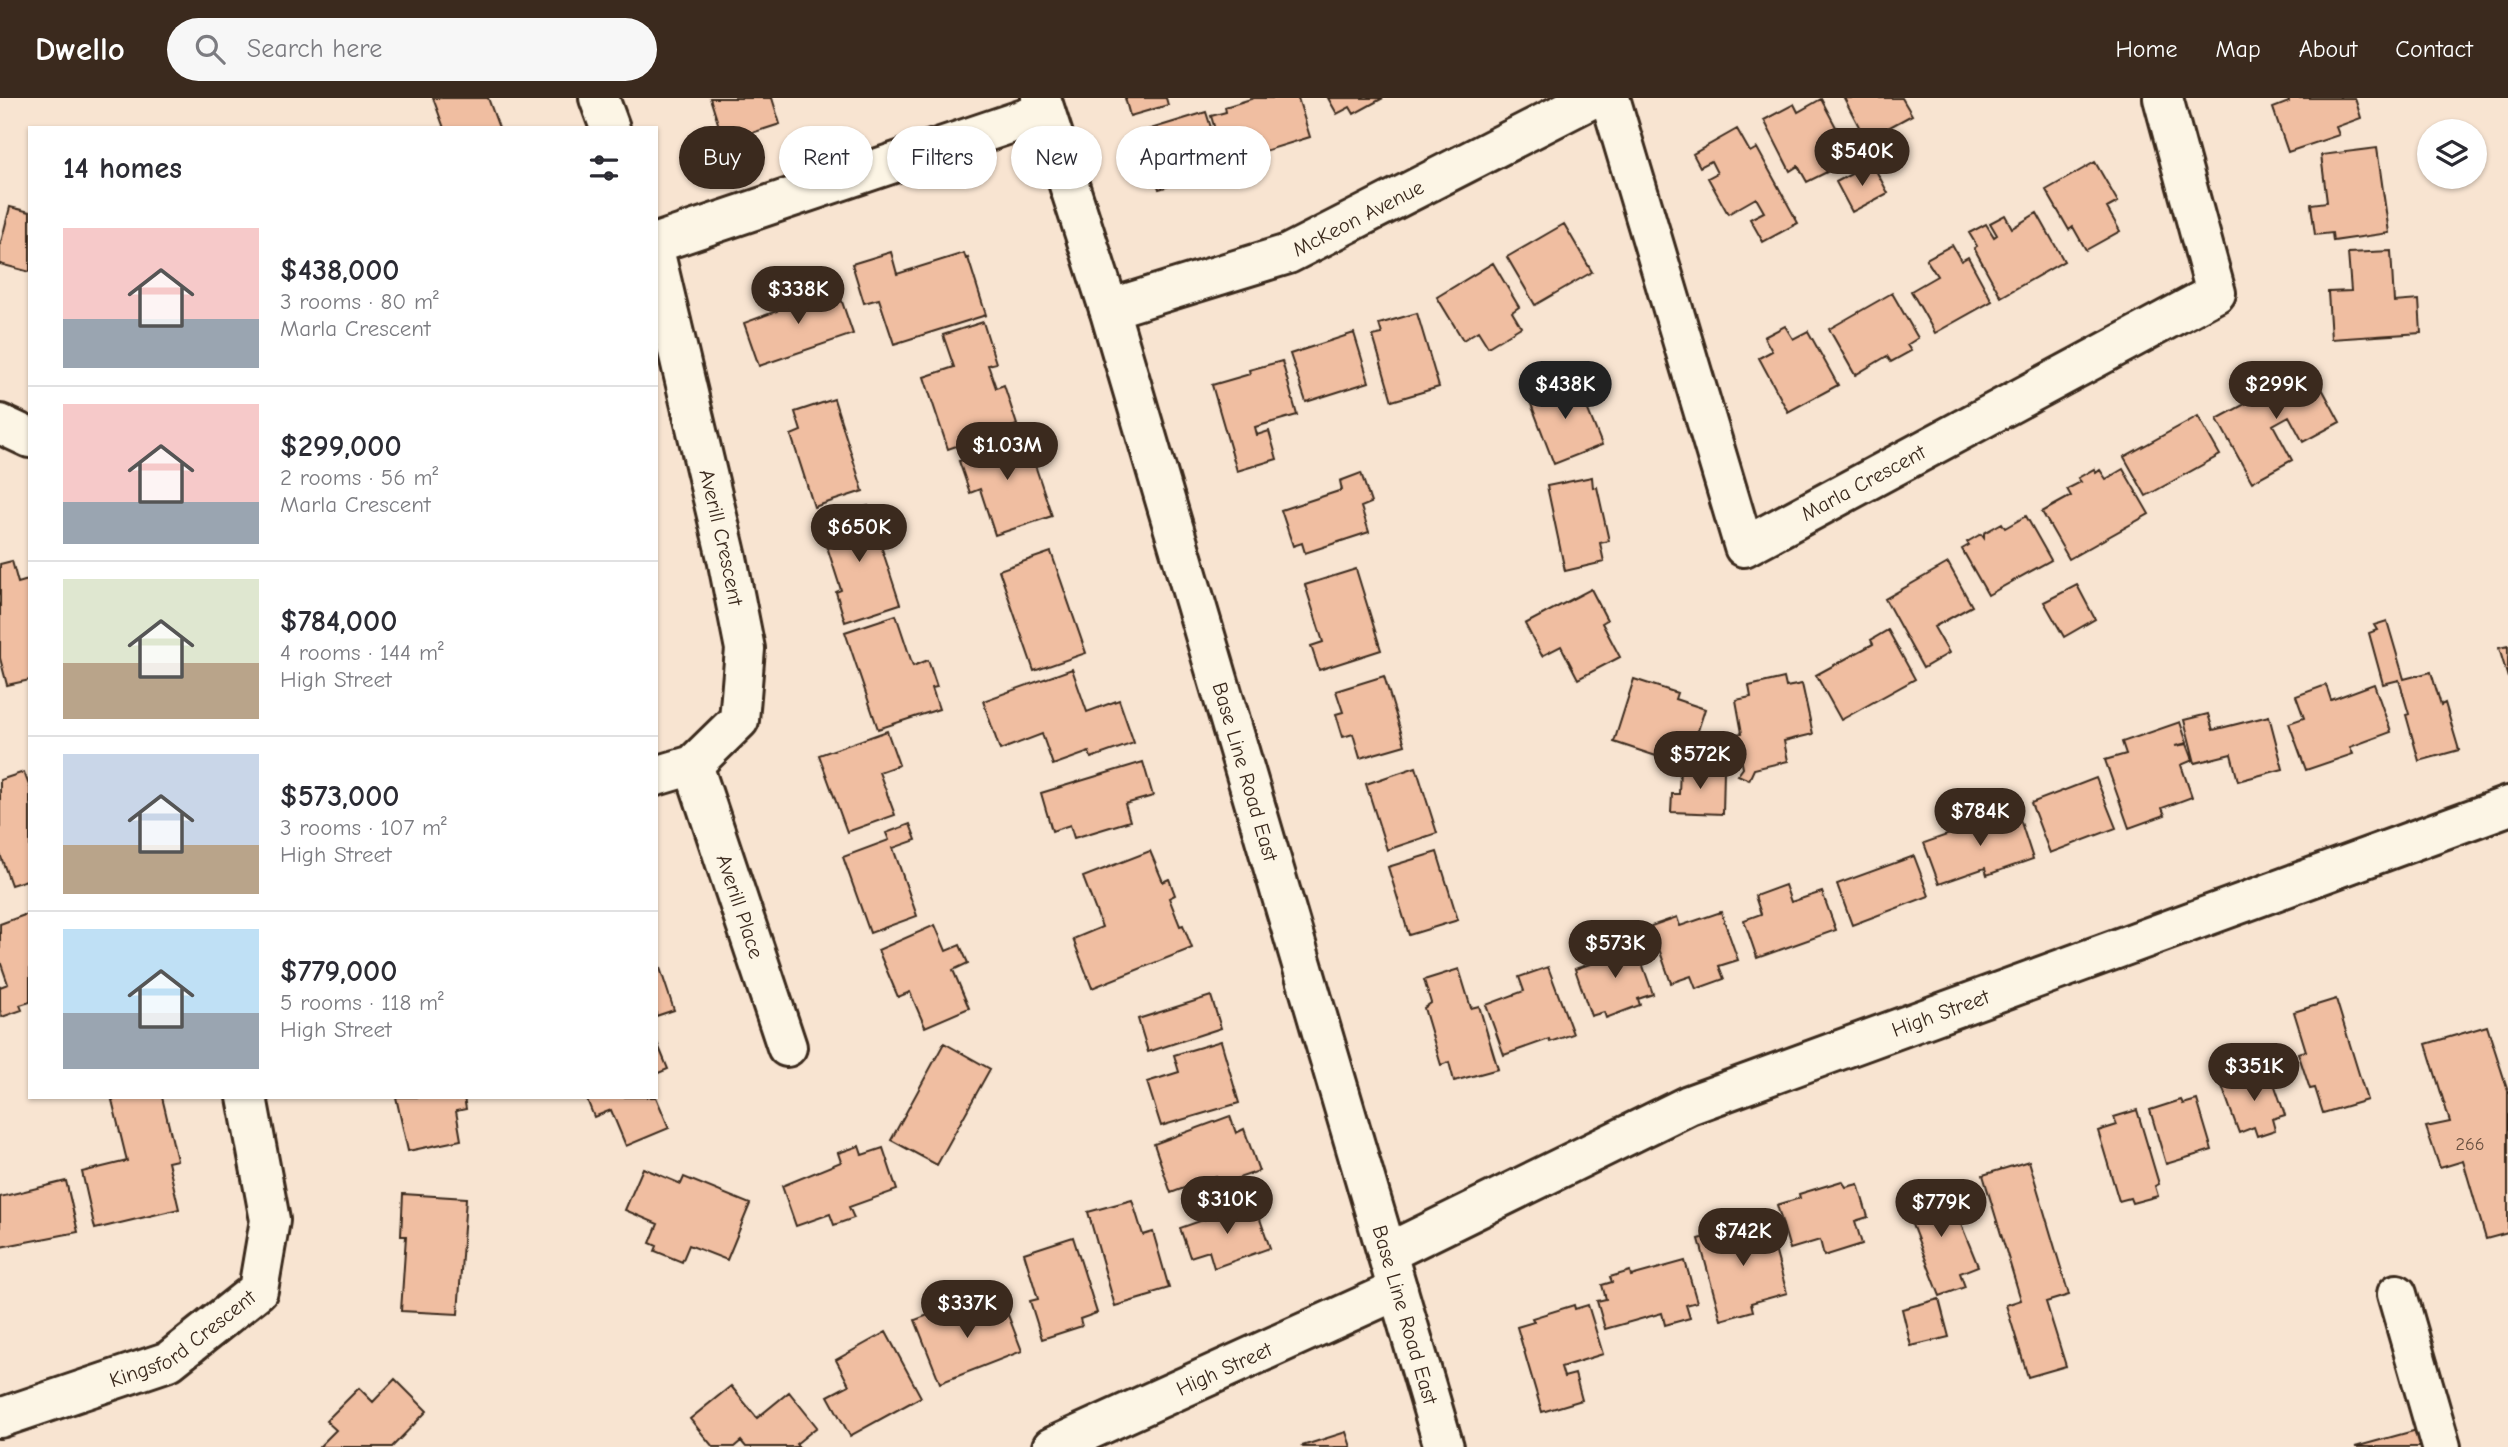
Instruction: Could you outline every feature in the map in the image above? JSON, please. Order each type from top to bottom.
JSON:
[{"type":"street","points":[[599,98],[609,126]]},
{"type":"street","name":"McKeon Avenue","points":[[1109,309],[1289,254],[1593,98]]},
{"type":"street","name":"Marla Crescent","points":[[1610,98],[1744,547],[2216,293],[2162,98]]},
{"type":"street","points":[[658,242],[1043,105]]},
{"type":"street","name":"Base Line Road East","points":[[1043,105],[1109,309],[1444,1447]]},
{"type":"street","name":"Averill Crescent","points":[[658,266],[724,545],[745,649],[739,720],[693,765],[658,775]]},
{"type":"street","points":[[0,424],[28,437]]},
{"type":"street","name":"Averill Place","points":[[693,765],[788,1047]]},
{"type":"street","name":"High Street","points":[[1387,1253],[1689,1105],[2508,806]]},
{"type":"street","name":"Kingsford Crescent","points":[[0,1418],[169,1361],[258,1290],[270,1220],[247,1099]]},
{"type":"street","name":"High Street","points":[[1052,1447],[1398,1290]]},
{"type":"street","points":[[2397,1294],[2441,1447]]},
{"type":"building","points":[[433,98],[488,98],[498,126],[443,126]]},
{"type":"building","points":[[710,98],[772,98],[780,124],[765,129],[765,126],[719,126]]},
{"type":"building","points":[[1125,98],[1166,98],[1168,105],[1130,116]]},
{"type":"building","points":[[1254,98],[1298,98],[1310,137],[1271,149],[1271,126],[1214,126],[1211,116],[1226,112],[1225,107]]},
{"type":"building","points":[[1328,98],[1383,98],[1354,114],[1350,107],[1337,114]]},
{"type":"building","points":[[1844,98],[1902,98],[1912,115],[1866,140]]},
{"type":"building","points":[[2288,98],[2355,98],[2361,118],[2336,127],[2339,135],[2288,152],[2273,108],[2289,102]]},
{"type":"building","points":[[1821,99],[1844,142],[1818,155],[1827,172],[1807,182],[1798,166],[1790,171],[1764,120],[1794,104],[1798,112]]},
{"type":"building","points":[[1206,112],[1210,126],[1160,126]]},
{"type":"building","points":[[1737,129],[1750,152],[1757,148],[1798,223],[1763,242],[1750,219],[1764,212],[1756,198],[1728,214],[1708,178],[1717,173],[1711,161],[1700,167],[1693,154]]},
{"type":"building","points":[[2377,148],[2389,233],[2333,241],[2332,233],[2315,235],[2311,204],[2327,202],[2321,155]]},
{"type":"building","points":[[2095,162],[2118,202],[2107,208],[2120,231],[2086,250],[2073,227],[2069,230],[2046,190]]},
{"type":"building","points":[[1872,163],[1888,193],[1852,212],[1836,182]]},
{"type":"building","points":[[10,207],[28,212],[28,271],[0,264],[0,246]]},
{"type":"building","points":[[2037,213],[2064,261],[2001,297],[1974,248],[1977,246],[1969,233],[1986,224],[1994,237],[1997,235],[1990,223],[2005,215],[2012,228]]},
{"type":"building","points":[[1564,224],[1592,272],[1535,305],[1507,257]]},
{"type":"building","points":[[1952,245],[1961,261],[1968,257],[1992,301],[1935,333],[1911,291],[1937,276],[1926,259]]},
{"type":"building","points":[[2391,251],[2394,302],[2419,300],[2421,333],[2331,339],[2328,292],[2351,291],[2348,253]]},
{"type":"building","points":[[891,252],[897,274],[964,253],[986,315],[894,344],[879,299],[864,303],[852,264]]},
{"type":"building","points":[[1493,263],[1519,307],[1512,312],[1521,327],[1488,347],[1478,331],[1463,340],[1437,297]]},
{"type":"building","points":[[811,289],[814,298],[838,290],[853,334],[759,366],[744,323],[777,311],[774,302]]},
{"type":"building","points":[[1892,293],[1918,338],[1907,345],[1911,351],[1891,362],[1887,356],[1855,375],[1829,329]]},
{"type":"building","points":[[1417,313],[1439,387],[1392,401],[1373,336],[1382,334],[1379,324]]},
{"type":"building","points":[[983,322],[996,363],[988,365],[996,388],[1004,385],[1017,425],[948,449],[924,377],[954,367],[943,335]]},
{"type":"building","points":[[1785,326],[1793,339],[1808,331],[1838,385],[1788,412],[1759,358],[1772,351],[1764,337]]},
{"type":"building","points":[[1354,333],[1369,382],[1306,402],[1290,354]]},
{"type":"building","points":[[1282,361],[1297,415],[1255,427],[1257,435],[1269,431],[1277,459],[1237,471],[1212,385],[1250,374],[1249,370]]},
{"type":"building","points":[[2291,369],[2299,383],[2309,378],[2318,381],[2340,422],[2303,442],[2289,416],[2273,425],[2292,460],[2252,482],[2217,419],[2247,403],[2241,394]]},
{"type":"building","points":[[1575,378],[1602,445],[1554,464],[1528,396]]},
{"type":"building","points":[[834,399],[863,491],[814,507],[791,435],[801,431],[795,412]]},
{"type":"building","points":[[2198,416],[2220,455],[2146,496],[2124,457]]},
{"type":"building","points":[[1023,429],[1052,516],[995,535],[980,489],[970,493],[959,461],[970,458],[966,448]]},
{"type":"building","points":[[2094,469],[2096,473],[2100,470],[2106,479],[2123,469],[2149,514],[2069,559],[2042,512],[2071,496],[2067,489],[2081,482],[2078,478]]},
{"type":"building","points":[[1361,473],[1371,503],[1361,507],[1369,532],[1305,553],[1302,543],[1293,546],[1281,510],[1342,490],[1340,481]]},
{"type":"building","points":[[1592,477],[1593,488],[1597,487],[1609,541],[1600,543],[1604,562],[1565,571],[1547,486]]},
{"type":"building","points":[[868,506],[900,604],[845,622],[836,592],[841,590],[819,522]]},
{"type":"building","points":[[2026,516],[2051,560],[1988,595],[1962,549],[1969,545],[1967,542],[1981,534],[1984,538],[1984,533],[2002,523],[2005,528]]},
{"type":"building","points":[[1051,552],[1086,653],[1034,671],[999,570]]},
{"type":"building","points":[[12,561],[18,583],[28,580],[28,680],[7,685],[0,658],[0,564]]},
{"type":"building","points":[[1948,563],[1972,606],[1934,627],[1949,653],[1923,668],[1885,599]]},
{"type":"building","points":[[1356,569],[1381,650],[1319,670],[1311,646],[1323,642],[1305,585]]},
{"type":"building","points":[[2077,585],[2095,619],[2064,637],[2044,602]]},
{"type":"building","points":[[1591,589],[1607,620],[1602,623],[1620,657],[1578,679],[1561,646],[1542,656],[1525,624]]},
{"type":"building","points":[[896,615],[913,666],[928,660],[937,687],[932,688],[939,709],[878,729],[845,632]]},
{"type":"building","points":[[2387,621],[2404,679],[2431,672],[2441,705],[2445,703],[2459,750],[2419,761],[2399,680],[2383,684],[2369,633],[2377,630],[2374,625]]},
{"type":"building","points":[[1888,630],[1915,679],[1841,720],[1816,675],[1873,644],[1871,640]]},
{"type":"building","points":[[2508,646],[2508,678],[2499,648]]},
{"type":"building","points":[[1072,669],[1087,712],[1119,700],[1134,743],[1091,758],[1089,752],[1053,765],[1042,734],[1000,750],[983,701]]},
{"type":"building","points":[[1384,676],[1405,745],[1360,758],[1353,734],[1343,737],[1336,714],[1343,712],[1336,691]]},
{"type":"building","points":[[1784,678],[1786,687],[1802,684],[1813,734],[1784,741],[1788,761],[1754,769],[1749,780],[1738,775],[1743,768],[1736,734],[1742,733],[1736,700],[1751,697],[1749,686]]},
{"type":"building","points":[[1634,679],[1677,693],[1675,699],[1705,709],[1691,752],[1663,743],[1659,757],[1614,742]]},
{"type":"building","points":[[2374,684],[2391,732],[2350,747],[2353,754],[2306,770],[2289,723],[2304,718],[2296,696],[2326,685],[2331,700]]},
{"type":"building","points":[[2208,714],[2213,730],[2269,716],[2283,769],[2238,781],[2231,754],[2195,763],[2184,720]]},
{"type":"building","points":[[2180,722],[2187,743],[2175,746],[2187,744],[2193,760],[2181,765],[2192,797],[2162,808],[2165,815],[2129,828],[2105,760],[2126,754],[2122,742]]},
{"type":"building","points":[[887,731],[899,765],[879,772],[895,815],[847,832],[819,755]]},
{"type":"building","points":[[1143,762],[1153,796],[1125,804],[1130,821],[1074,838],[1070,825],[1052,831],[1041,793]]},
{"type":"building","points":[[1416,767],[1437,833],[1387,850],[1366,784]]},
{"type":"building","points":[[1680,767],[1724,769],[1723,814],[1671,812],[1672,794],[1679,794]]},
{"type":"building","points":[[24,772],[28,783],[28,880],[11,885],[0,854],[0,780]]},
{"type":"building","points":[[2096,778],[2116,828],[2050,853],[2031,803]]},
{"type":"building","points":[[2017,810],[2033,859],[1987,875],[1985,868],[1939,884],[1924,843]]},
{"type":"building","points":[[910,824],[916,840],[893,848],[917,916],[870,933],[843,857],[889,840],[886,833]]},
{"type":"building","points":[[1150,851],[1163,882],[1169,879],[1175,895],[1169,898],[1192,948],[1092,988],[1073,939],[1102,927],[1083,877]]},
{"type":"building","points":[[1437,852],[1458,920],[1409,935],[1388,867]]},
{"type":"building","points":[[1914,856],[1929,896],[1852,925],[1837,884]]},
{"type":"building","points":[[1785,885],[1791,902],[1822,892],[1836,930],[1757,958],[1744,920],[1761,914],[1755,896]]},
{"type":"building","points":[[1721,912],[1738,960],[1719,966],[1724,979],[1696,989],[1691,976],[1671,983],[1651,926],[1677,917],[1680,926]]},
{"type":"building","points":[[28,914],[28,1003],[20,1005],[22,1010],[2,1017],[0,987],[8,984],[0,961],[0,924]]},
{"type":"building","points":[[935,925],[946,951],[960,945],[968,963],[953,970],[969,1008],[925,1027],[910,992],[898,997],[878,950]]},
{"type":"building","points":[[1632,935],[1653,994],[1638,999],[1640,1005],[1606,1018],[1604,1012],[1591,1016],[1575,969],[1611,957],[1606,945]]},
{"type":"building","points":[[658,965],[674,1010],[658,1015]]},
{"type":"building","points":[[1548,967],[1573,1034],[1550,1042],[1549,1039],[1504,1055],[1486,1005],[1524,991],[1519,977]]},
{"type":"building","points":[[1459,969],[1471,1008],[1479,1006],[1498,1069],[1454,1081],[1449,1062],[1441,1065],[1424,1008],[1431,1003],[1424,980]]},
{"type":"building","points":[[1211,996],[1221,1028],[1148,1052],[1138,1019]]},
{"type":"building","points":[[2336,999],[2367,1100],[2323,1113],[2315,1088],[2310,1089],[2298,1053],[2306,1051],[2294,1012]]},
{"type":"building","points":[[2487,1026],[2508,1091],[2508,1233],[2486,1239],[2463,1161],[2440,1168],[2426,1127],[2450,1122],[2426,1044]]},
{"type":"building","points":[[1221,1041],[1239,1103],[1161,1126],[1147,1082],[1179,1072],[1174,1055]]},
{"type":"building","points":[[944,1043],[990,1069],[937,1165],[891,1140]]},
{"type":"building","points":[[658,1045],[668,1069],[658,1073]]},
{"type":"building","points":[[2269,1069],[2285,1115],[2272,1119],[2275,1130],[2257,1136],[2254,1127],[2239,1133],[2222,1086]]},
{"type":"building","points":[[162,1099],[177,1160],[168,1162],[179,1209],[95,1229],[82,1172],[127,1161],[112,1100]]},
{"type":"building","points":[[396,1099],[464,1099],[466,1109],[456,1111],[461,1140],[408,1151]]},
{"type":"building","points":[[587,1099],[657,1099],[669,1128],[626,1146],[611,1110],[594,1117]]},
{"type":"building","points":[[2181,1100],[2183,1104],[2197,1100],[2212,1150],[2166,1164],[2150,1110]]},
{"type":"building","points":[[2137,1110],[2159,1184],[2155,1186],[2158,1196],[2132,1203],[2130,1198],[2119,1201],[2098,1131],[2117,1125],[2114,1117]]},
{"type":"building","points":[[1230,1116],[1236,1133],[1244,1129],[1259,1171],[1219,1185],[1216,1176],[1171,1193],[1154,1144]]},
{"type":"building","points":[[859,1146],[862,1155],[883,1148],[897,1190],[849,1207],[854,1218],[834,1225],[830,1214],[796,1226],[782,1186],[841,1162],[838,1153]]},
{"type":"building","points":[[2029,1161],[2069,1295],[2046,1302],[2066,1366],[2028,1377],[2006,1305],[2021,1300],[1983,1175]]},
{"type":"building","points":[[643,1168],[681,1184],[684,1177],[750,1204],[727,1260],[689,1245],[682,1262],[655,1251],[657,1246],[650,1243],[658,1224],[625,1210]]},
{"type":"building","points":[[66,1181],[78,1232],[0,1247],[0,1197]]},
{"type":"building","points":[[1842,1181],[1846,1187],[1858,1184],[1868,1217],[1855,1221],[1862,1244],[1824,1256],[1820,1240],[1790,1249],[1777,1205],[1800,1198],[1799,1194]]},
{"type":"building","points":[[1925,1189],[1930,1199],[1948,1192],[1978,1266],[1960,1273],[1965,1287],[1940,1296],[1902,1199]]},
{"type":"building","points":[[403,1194],[466,1198],[458,1314],[401,1311],[406,1236],[401,1236]]},
{"type":"building","points":[[1132,1200],[1143,1235],[1153,1232],[1169,1288],[1115,1306],[1088,1212]]},
{"type":"building","points":[[1254,1202],[1270,1248],[1214,1268],[1209,1251],[1190,1257],[1180,1228]]},
{"type":"building","points":[[1767,1220],[1787,1293],[1751,1303],[1753,1311],[1721,1320],[1699,1239]]},
{"type":"building","points":[[1073,1237],[1097,1313],[1080,1319],[1082,1326],[1042,1339],[1030,1301],[1038,1299],[1024,1253]]},
{"type":"building","points":[[1685,1261],[1697,1302],[1686,1305],[1690,1318],[1665,1325],[1662,1313],[1605,1329],[1597,1301],[1606,1299],[1602,1285],[1612,1282],[1610,1277],[1630,1271],[1631,1276]]},
{"type":"building","points":[[1939,1299],[1949,1337],[1911,1346],[1902,1309]]},
{"type":"building","points":[[984,1304],[988,1314],[1005,1307],[1022,1351],[940,1383],[915,1320],[946,1308],[950,1317]]},
{"type":"building","points":[[1574,1305],[1575,1309],[1588,1305],[1603,1354],[1561,1367],[1564,1377],[1575,1374],[1582,1400],[1542,1412],[1517,1327],[1534,1322],[1532,1318]]},
{"type":"building","points":[[886,1332],[921,1397],[850,1436],[828,1396],[849,1385],[836,1360]]},
{"type":"building","points":[[395,1379],[427,1411],[392,1447],[319,1447],[336,1430],[326,1421],[359,1388],[373,1402]]},
{"type":"building","points":[[731,1386],[757,1418],[789,1392],[817,1427],[796,1444],[799,1447],[746,1447],[741,1441],[734,1447],[713,1447],[690,1419]]},
{"type":"building","points":[[2417,1430],[2421,1447],[2355,1447]]},
{"type":"building","points":[[1346,1432],[1351,1447],[1302,1446]]}]
